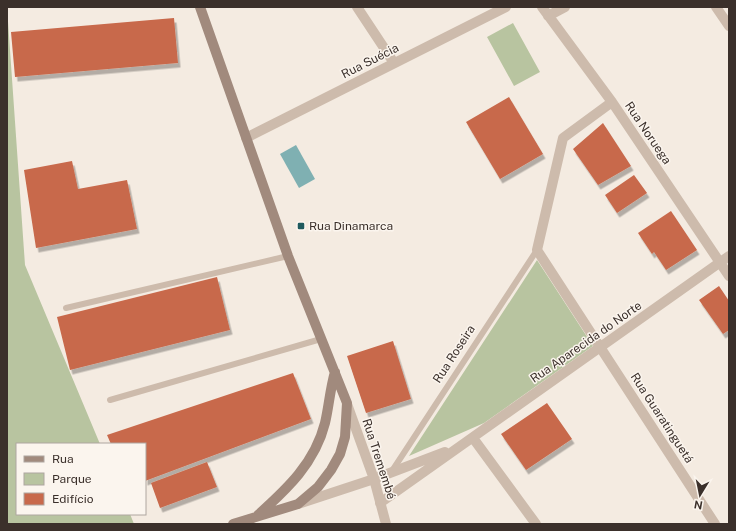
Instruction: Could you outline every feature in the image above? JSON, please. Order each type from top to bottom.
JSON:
[{"type":"main road","points":[[200,7],[288,256],[347,403],[345,436],[340,454],[331,470],[318,487],[298,504],[233,524]]},
{"type":"main road","points":[[256,517],[291,484],[318,446],[325,423],[335,372]]},
{"type":"street","points":[[357,7],[394,63]]},
{"type":"street","name":"Rua Suécia","points":[[246,138],[506,7]]},
{"type":"street","name":"Rua Noruega","points":[[542,7],[612,102],[729,276]]},
{"type":"street","points":[[548,16],[565,7]]},
{"type":"street","points":[[716,7],[729,26]]},
{"type":"street","name":"Rua Roseira","points":[[537,250],[563,138],[612,102]]},
{"type":"street","points":[[537,250],[600,347]]},
{"type":"street","name":"Rua Aparecida do Norte","points":[[380,503],[729,256]]},
{"type":"street","name":"Rua Guaratinguetá","points":[[600,347],[715,524]]},
{"type":"street","name":"Rua Tremembé","points":[[347,403],[374,479],[386,524]]},
{"type":"street","points":[[473,438],[536,524]]},
{"type":"street","name":"Rua Aparecida do Norte","points":[[298,504],[374,479],[457,448]]},
{"type":"lane","name":"Rua Roseira","points":[[392,471],[537,250]]},
{"type":"lane","points":[[66,308],[288,256]]},
{"type":"lane","points":[[110,400],[321,339]]},
{"type":"green space","points":[[7,7],[25,265],[100,443],[16,443],[16,515],[130,515],[134,524],[7,524]]},
{"type":"green space","points":[[513,23],[540,72],[514,86],[487,37]]},
{"type":"green space","points":[[537,260],[593,346],[484,423],[409,456]]},
{"type":"water","points":[[296,145],[315,179],[299,188],[280,154]]},
{"type":"building","points":[[174,18],[178,63],[15,77],[11,32]]},
{"type":"building","points":[[509,97],[543,154],[500,179],[466,122]]},
{"type":"building","points":[[603,123],[631,166],[598,185],[573,149]]},
{"type":"building","points":[[72,161],[78,189],[127,180],[137,229],[36,248],[24,170]]},
{"type":"building","points":[[634,175],[647,193],[617,213],[605,195]]},
{"type":"building","points":[[671,211],[697,250],[666,270],[654,252],[652,254],[638,233]]},
{"type":"building","points":[[217,277],[230,330],[70,370],[57,317]]},
{"type":"building","points":[[719,286],[729,301],[729,330],[723,334],[699,300]]},
{"type":"building","points":[[393,341],[411,399],[366,413],[347,356]]},
{"type":"building","points":[[293,373],[311,419],[146,481],[146,443],[111,443],[107,435]]},
{"type":"building","points":[[547,403],[572,439],[526,470],[501,434]]},
{"type":"building","points":[[207,462],[217,487],[160,508],[151,483]]},
{"type":"place","name":"Rua Dinamarca","points":[[301,226]]}]
